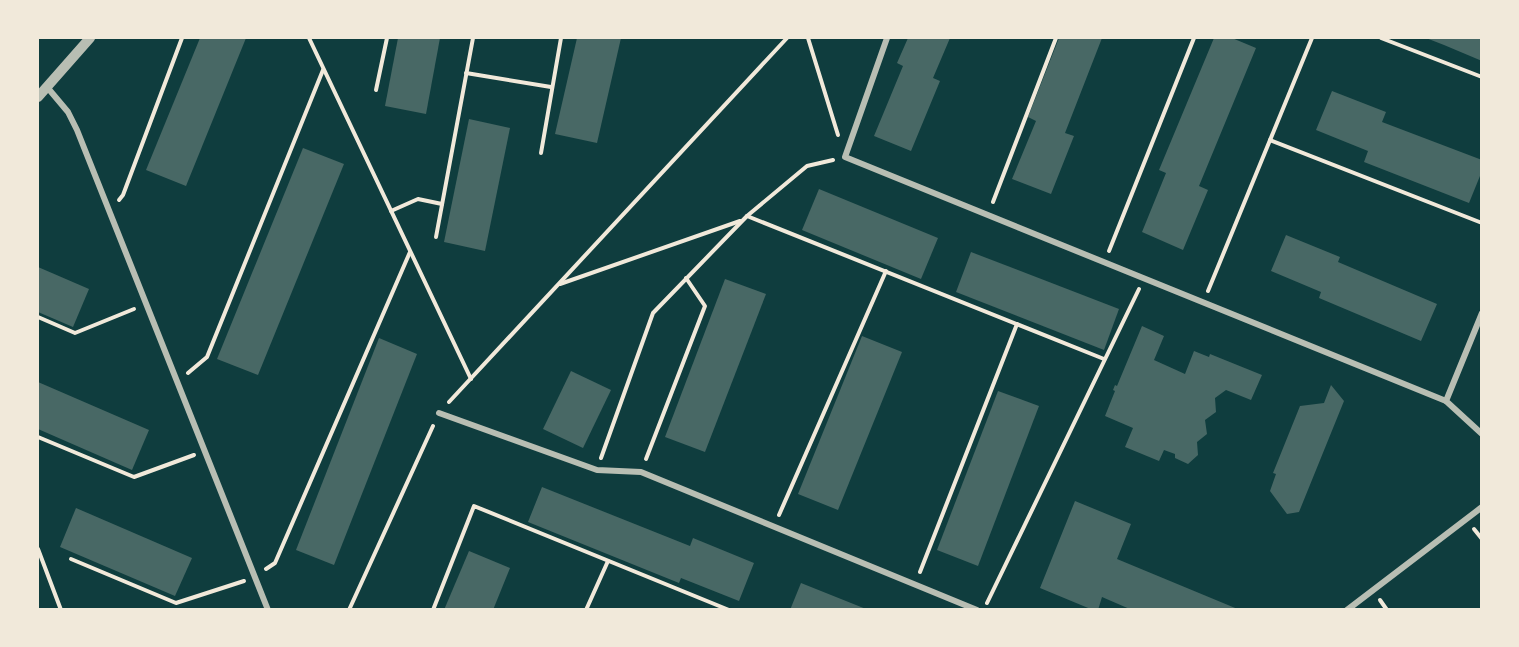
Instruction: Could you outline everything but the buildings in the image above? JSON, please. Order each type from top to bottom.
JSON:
[{"type":"street","points":[[38,97],[90,38]]},
{"type":"street","points":[[887,38],[845,157],[1446,401],[1482,434]]},
{"type":"street","points":[[46,86],[72,121],[268,609]]},
{"type":"street","points":[[1446,401],[1482,313]]},
{"type":"street","points":[[439,413],[597,470],[641,472],[977,609]]},
{"type":"street","points":[[1347,609],[1482,507]]},
{"type":"path","points":[[109,212],[123,195],[182,38]]},
{"type":"path","points":[[309,38],[471,379]]},
{"type":"path","points":[[376,90],[387,38]]},
{"type":"path","points":[[436,237],[472,38]]},
{"type":"path","points":[[541,153],[561,38]]},
{"type":"path","points":[[349,609],[439,413],[787,38]]},
{"type":"path","points":[[597,470],[653,313],[741,221],[807,166],[845,157],[808,38]]},
{"type":"path","points":[[988,215],[1056,38]]},
{"type":"path","points":[[1105,262],[1194,38]]},
{"type":"path","points":[[1203,302],[1312,38]]},
{"type":"path","points":[[1381,38],[1482,77]]},
{"type":"path","points":[[178,381],[207,357],[324,69]]},
{"type":"path","points":[[466,73],[551,87]]},
{"type":"path","points":[[1270,140],[1482,223]]},
{"type":"path","points":[[391,211],[418,199],[442,204]]},
{"type":"path","points":[[747,216],[1104,359]]},
{"type":"path","points":[[558,284],[741,221]]},
{"type":"path","points":[[71,559],[176,603],[255,578],[275,563],[410,252]]},
{"type":"path","points":[[774,526],[886,271]]},
{"type":"path","points":[[641,472],[705,306],[686,278]]},
{"type":"path","points":[[984,609],[1144,278]]},
{"type":"path","points":[[38,317],[75,333],[146,304]]},
{"type":"path","points":[[916,584],[1017,324]]},
{"type":"path","points":[[38,437],[134,477],[206,450]]},
{"type":"path","points":[[433,609],[474,506],[729,609]]},
{"type":"path","points":[[38,549],[61,609]]},
{"type":"path","points":[[586,609],[608,560]]}]
